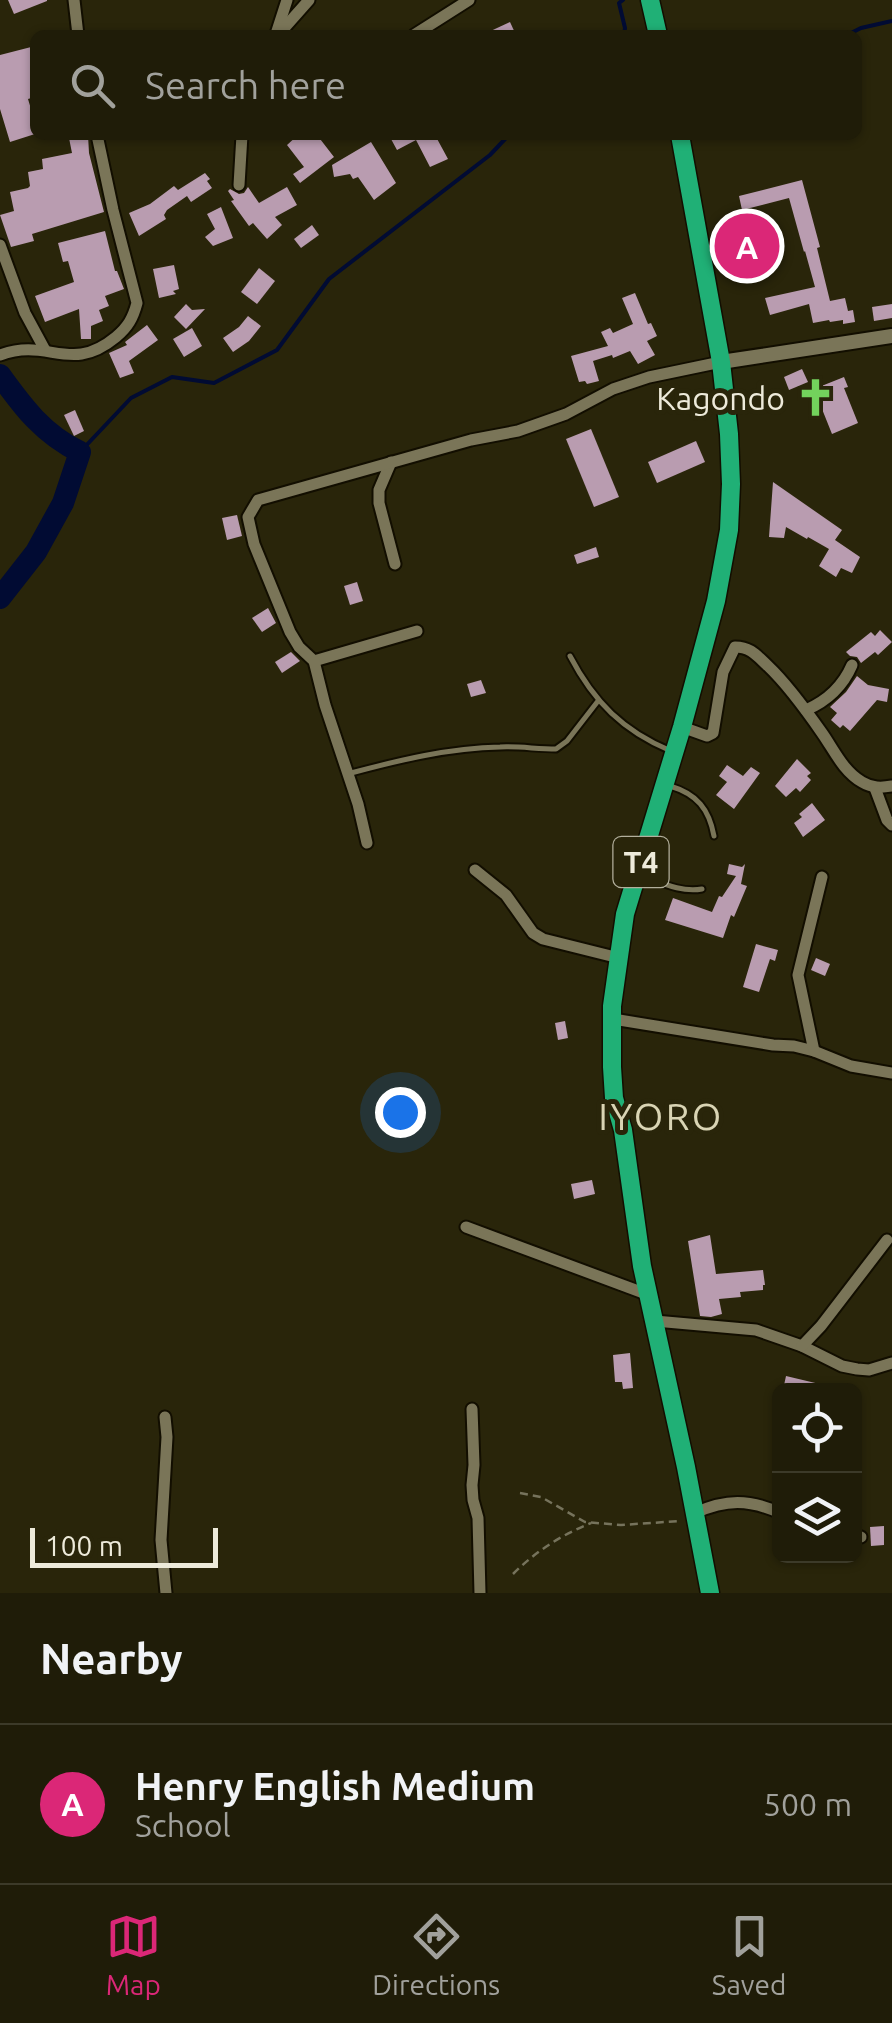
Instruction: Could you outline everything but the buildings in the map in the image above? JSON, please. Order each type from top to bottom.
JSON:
[{"type":"highway","points":[[650,0],[657,30]]},
{"type":"highway","name":"T4","points":[[681,140],[721,362],[729,434],[729,530],[716,601],[626,914],[612,1006],[614,1098],[623,1130],[642,1266],[710,1593]]},
{"type":"street","points":[[74,0],[77,30]]},
{"type":"street","points":[[278,30],[287,0]]},
{"type":"street","points":[[282,30],[309,0]]},
{"type":"street","points":[[422,30],[469,0]]},
{"type":"street","points":[[0,356],[27,348],[83,355],[98,350],[128,326],[137,303],[99,140]]},
{"type":"street","points":[[238,185],[242,140]]},
{"type":"street","points":[[0,245],[25,313],[45,350]]},
{"type":"street","points":[[367,843],[314,661],[290,632],[254,544],[248,517],[258,500],[471,440],[518,431],[649,377],[892,336]]},
{"type":"street","points":[[391,462],[379,490],[379,503],[394,564]]},
{"type":"street","points":[[314,661],[417,630]]},
{"type":"street","points":[[682,726],[706,736],[713,732],[723,672],[735,646],[750,649],[806,710],[839,760],[861,781],[876,788],[892,786]]},
{"type":"street","points":[[806,710],[830,696],[852,665]]},
{"type":"street","points":[[876,788],[892,825]]},
{"type":"street","points":[[475,870],[506,895],[542,939],[619,958]]},
{"type":"street","points":[[814,1051],[798,975],[822,876]]},
{"type":"street","points":[[613,1019],[794,1046],[850,1066],[892,1073]]},
{"type":"street","points":[[466,1227],[650,1296]]},
{"type":"street","points":[[802,1346],[822,1326],[887,1240]]},
{"type":"street","points":[[656,1322],[756,1330],[857,1369],[869,1370],[892,1363]]},
{"type":"street","points":[[472,1409],[472,1485],[478,1518],[480,1593]]},
{"type":"street","points":[[165,1417],[161,1540],[166,1593]]},
{"type":"street","points":[[696,1515],[710,1506],[741,1500],[772,1510]]},
{"type":"lane","points":[[570,656],[582,679],[612,715],[674,752]]},
{"type":"lane","points":[[348,774],[463,749],[556,749],[567,741],[598,701]]},
{"type":"lane","points":[[664,784],[686,791],[704,806],[714,836]]},
{"type":"lane","points":[[638,874],[679,888],[702,889]]},
{"type":"path","points":[[520,1493],[541,1497],[592,1523],[638,1524],[696,1515]]},
{"type":"path","points":[[512,1574],[556,1540],[592,1523]]},
{"type":"waterway","points":[[623,0],[619,3],[625,30]]},
{"type":"waterway","points":[[857,30],[892,21]]},
{"type":"waterway","points":[[80,452],[131,398],[172,377],[214,383],[277,350],[329,279],[504,140]]},
{"type":"waterway","points":[[0,375],[44,428],[80,452],[63,503],[36,552],[0,598]]},
{"type":"place","name":"Henry English Medium","points":[[747,246]]},
{"type":"place","name":"Kagondo","points":[[815,398]]},
{"type":"district","name":"IYORO","points":[[661,1116]]}]
